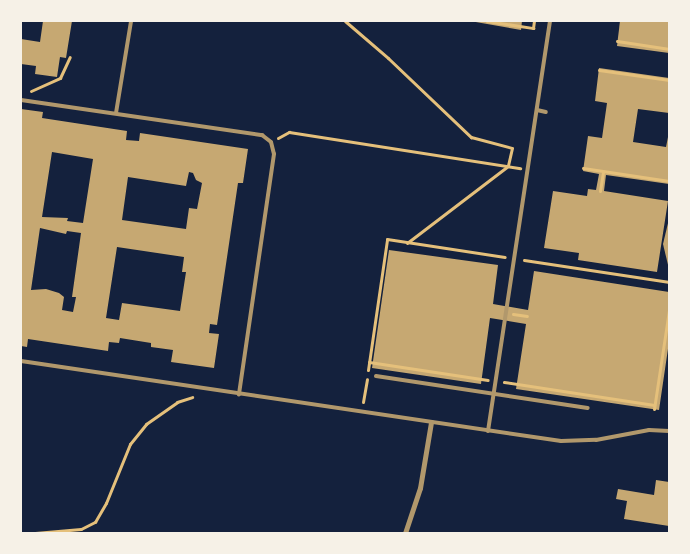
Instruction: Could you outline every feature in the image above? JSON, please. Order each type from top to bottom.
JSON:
[{"type":"street","points":[[405,533],[420,488],[431,422]]},
{"type":"lane","points":[[116,113],[131,21]]},
{"type":"lane","points":[[488,431],[516,259],[550,21]]},
{"type":"lane","points":[[21,100],[262,135],[271,142],[274,154],[239,394]]},
{"type":"lane","points":[[537,110],[546,112]]},
{"type":"lane","points":[[21,361],[561,442],[596,440],[649,430],[669,431]]},
{"type":"lane","points":[[376,376],[588,408]]},
{"type":"path","points":[[345,21],[388,58],[471,137],[512,148],[508,166],[407,243]]},
{"type":"path","points":[[487,21],[533,28],[534,21]]},
{"type":"path","points":[[617,42],[669,49]]},
{"type":"path","points":[[30,91],[60,78],[70,57]]},
{"type":"path","points":[[599,70],[669,80]]},
{"type":"path","points":[[271,142],[289,132],[528,169]]},
{"type":"path","points":[[583,168],[669,181]]},
{"type":"path","points":[[600,191],[603,171]]},
{"type":"path","points":[[667,236],[669,254]]},
{"type":"path","points":[[362,412],[388,239],[669,282]]},
{"type":"path","points":[[517,384],[654,407],[669,310]]},
{"type":"path","points":[[663,344],[669,345]]},
{"type":"path","points":[[369,362],[481,379]]},
{"type":"path","points":[[35,533],[81,529],[95,522],[106,503],[130,444],[146,424],[177,402],[214,390]]},
{"type":"building","points":[[43,21],[72,21],[66,58],[60,57],[57,77],[35,74],[36,66],[21,64],[21,39],[40,42]]},
{"type":"building","points":[[470,21],[522,21],[521,30]]},
{"type":"building","points":[[620,21],[669,21],[669,53],[617,46]]},
{"type":"building","points":[[599,68],[669,78],[669,113],[638,109],[633,142],[666,147],[669,132],[669,184],[606,175],[604,191],[668,201],[657,272],[578,260],[579,253],[544,248],[553,191],[587,196],[588,189],[596,190],[599,174],[583,171],[588,136],[602,138],[607,103],[595,101]]},
{"type":"building","points":[[21,109],[43,112],[42,118],[127,131],[126,140],[139,141],[140,133],[248,149],[243,183],[238,183],[217,325],[210,324],[209,333],[219,334],[214,368],[171,362],[173,350],[151,347],[151,343],[120,338],[119,343],[109,342],[108,351],[28,339],[27,347],[21,346]],"holes":[[[52,152],[93,159],[83,223],[67,221],[68,218],[42,217]],[[189,172],[193,173],[196,180],[202,183],[197,209],[189,208],[186,229],[122,220],[128,177],[186,186]],[[40,228],[66,234],[67,231],[81,233],[72,297],[76,297],[73,312],[62,310],[64,297],[59,293],[46,289],[31,290]],[[117,247],[184,257],[182,272],[186,272],[180,311],[122,303],[119,320],[106,318]]]},
{"type":"building","points":[[669,219],[669,269],[663,244]]},
{"type":"building","points":[[389,250],[498,265],[493,304],[528,310],[534,271],[669,292],[669,342],[659,410],[516,389],[526,324],[490,318],[481,384],[372,368]]},
{"type":"building","points":[[656,480],[669,482],[669,526],[624,519],[627,501],[616,499],[618,489],[654,495]]}]
